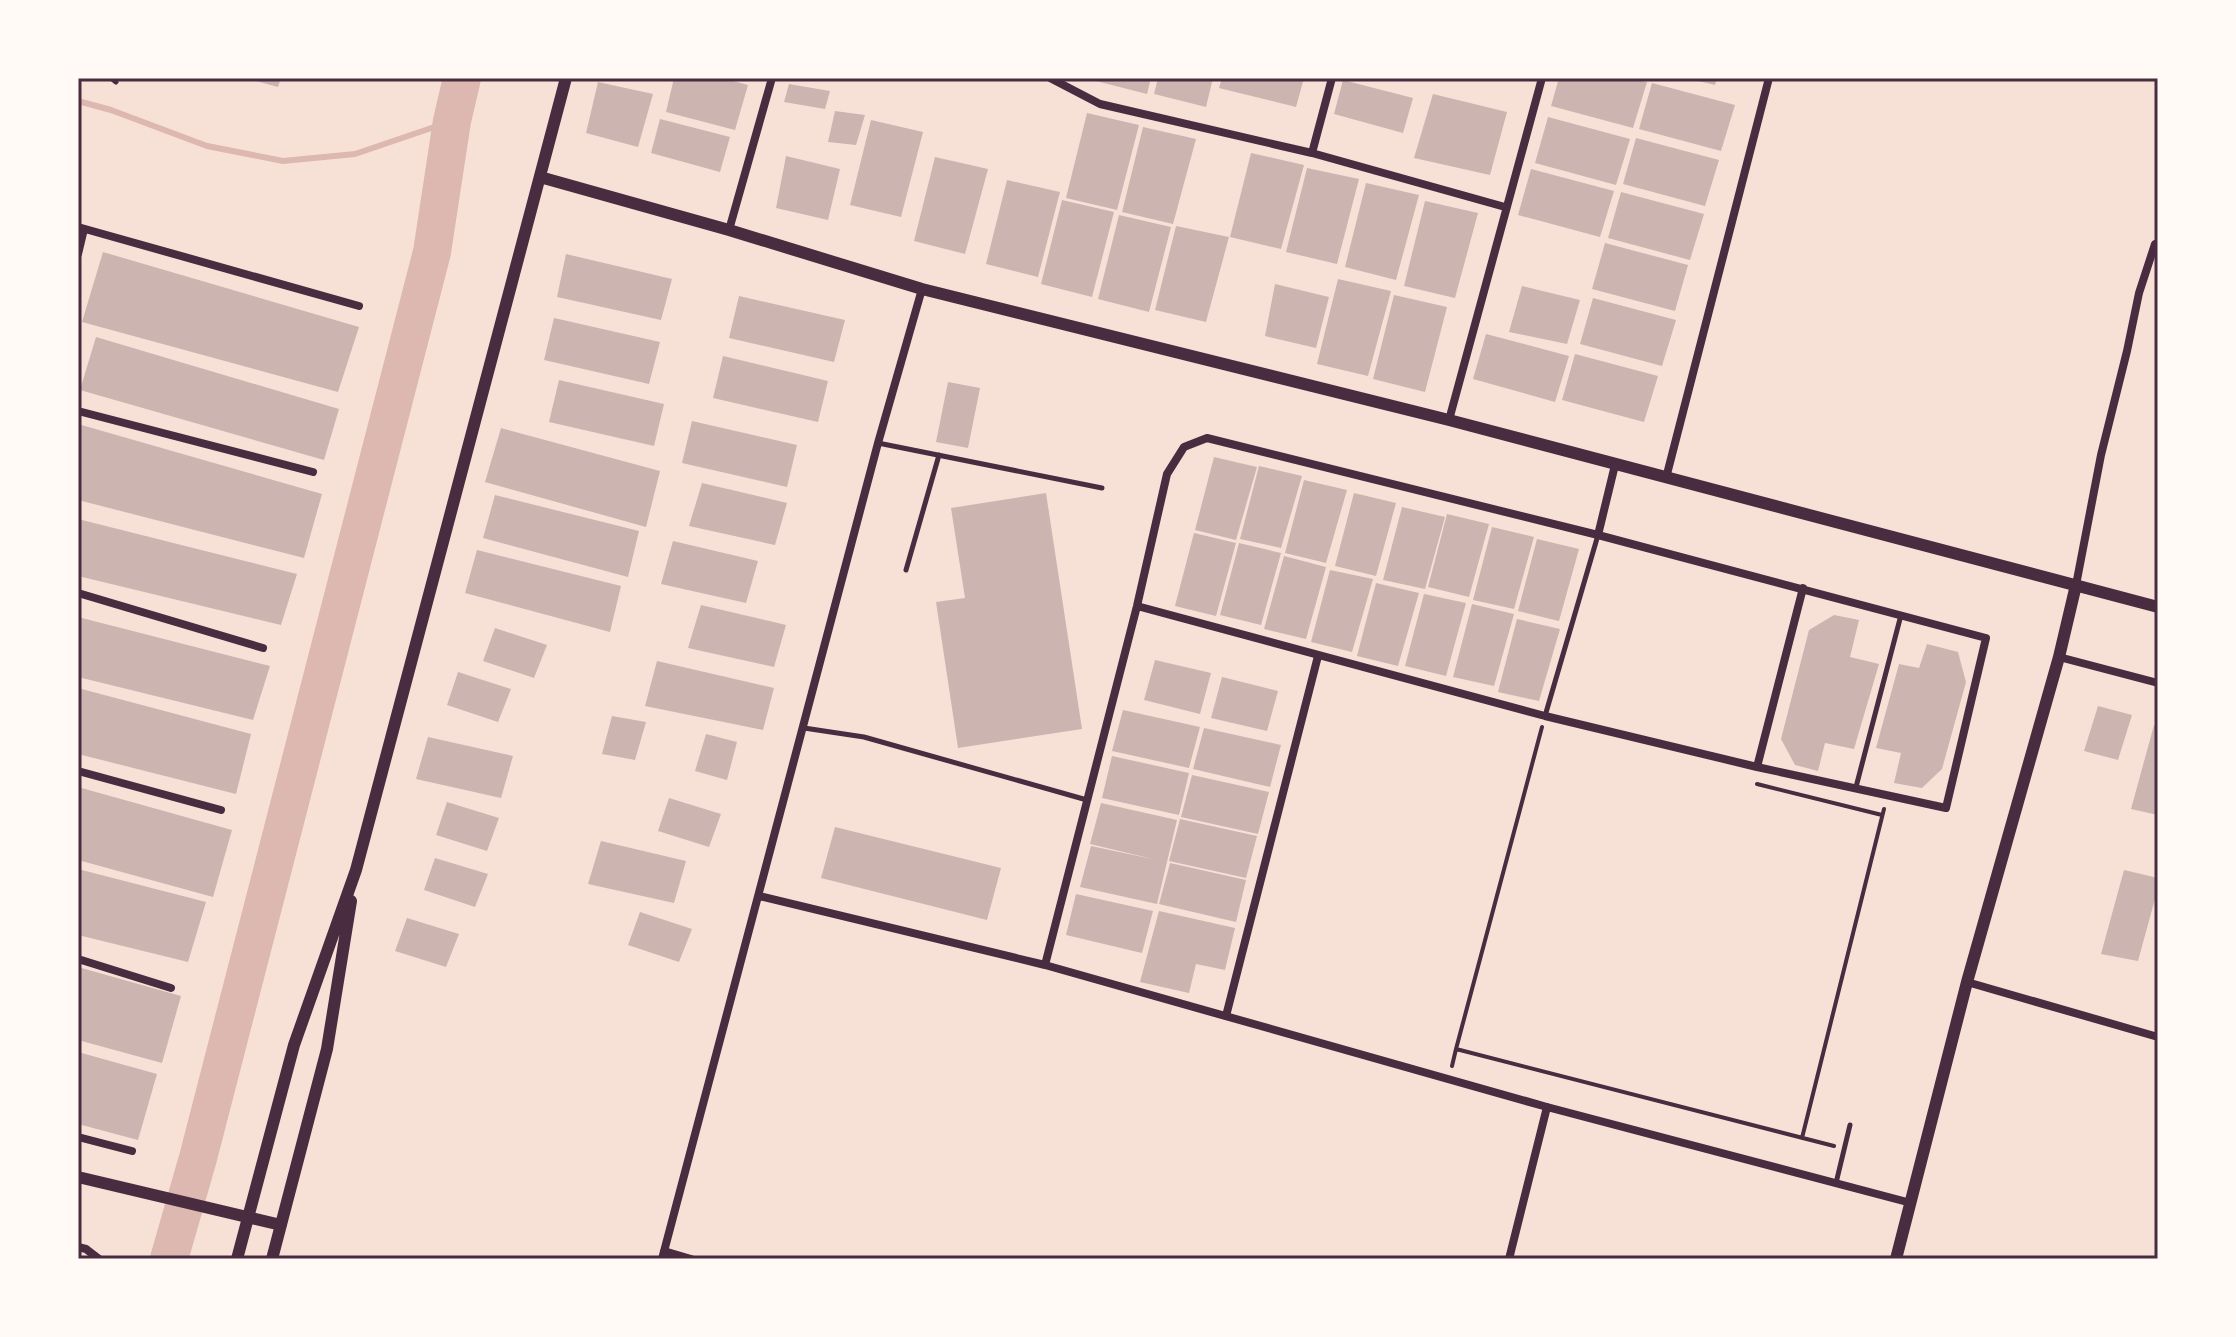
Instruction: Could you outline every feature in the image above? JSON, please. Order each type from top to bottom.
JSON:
[{"type":"street","points":[[237,1259],[294,1045],[356,870],[566,78]]},
{"type":"street","points":[[729,230],[772,78]]},
{"type":"street","points":[[1050,78],[1100,104],[1312,153],[1505,207]]},
{"type":"street","points":[[1312,153],[1332,78]]},
{"type":"street","points":[[1449,420],[1542,78]]},
{"type":"street","points":[[1666,478],[1769,78]]},
{"type":"street","points":[[540,177],[922,289],[1449,420],[2158,607]]},
{"type":"street","points":[[78,254],[81,228],[359,306]]},
{"type":"street","points":[[1896,1259],[1967,982],[2059,657],[2139,293],[2155,244],[2158,243]]},
{"type":"street","points":[[691,1259],[663,1255],[878,443],[922,289]]},
{"type":"street","points":[[78,411],[313,472]]},
{"type":"street","points":[[1045,965],[1137,606],[1167,474],[1184,447],[1207,438],[1598,535],[1986,638],[1946,808],[1545,716],[1137,606]]},
{"type":"street","points":[[1598,535],[1615,465]]},
{"type":"street","points":[[1757,767],[1803,588]]},
{"type":"street","points":[[78,593],[263,648]]},
{"type":"street","points":[[1226,1016],[1318,656]]},
{"type":"street","points":[[2059,657],[2158,683]]},
{"type":"street","points":[[78,771],[221,810]]},
{"type":"street","points":[[272,1259],[327,1049],[356,870]]},
{"type":"street","points":[[759,896],[1045,965],[1547,1107],[1911,1203]]},
{"type":"street","points":[[78,959],[171,988]]},
{"type":"street","points":[[1967,982],[2158,1037]]},
{"type":"street","points":[[1509,1259],[1547,1107]]},
{"type":"street","points":[[78,1137],[132,1151]]},
{"type":"street","points":[[78,1177],[281,1225]]},
{"type":"street","points":[[78,1247],[99,1259]]},
{"type":"lane","points":[[878,443],[1102,488]]},
{"type":"lane","points":[[906,570],[939,455]]},
{"type":"lane","points":[[1545,716],[1598,535]]},
{"type":"lane","points":[[1855,788],[1901,615]]},
{"type":"lane","points":[[804,728],[864,737],[1087,800]]},
{"type":"lane","points":[[1836,1183],[1850,1125]]},
{"type":"path","points":[[1545,716],[1456,1049],[1844,1149]]},
{"type":"path","points":[[1802,1138],[1888,796]]},
{"type":"building","points":[[245,78],[281,78],[278,87]]},
{"type":"building","points":[[674,78],[722,78],[748,85],[735,130],[666,112]]},
{"type":"building","points":[[1097,78],[1151,78],[1147,94],[1096,81]]},
{"type":"building","points":[[1158,78],[1213,78],[1206,107],[1154,94]]},
{"type":"building","points":[[1222,78],[1304,78],[1296,107],[1219,88]]},
{"type":"building","points":[[1559,78],[1631,78],[1647,82],[1633,128],[1551,106]]},
{"type":"building","points":[[1686,78],[1717,78],[1715,85]]},
{"type":"building","points":[[1343,80],[1413,98],[1403,133],[1334,114]]},
{"type":"building","points":[[598,82],[653,94],[638,147],[586,133]]},
{"type":"building","points":[[1652,83],[1735,105],[1721,151],[1639,129]]},
{"type":"building","points":[[789,84],[830,91],[825,109],[784,102]]},
{"type":"building","points":[[1433,94],[1507,112],[1490,175],[1414,158]]},
{"type":"building","points":[[835,111],[865,115],[856,145],[828,142]]},
{"type":"building","points":[[1087,113],[1139,125],[1117,210],[1066,198]]},
{"type":"building","points":[[1548,117],[1630,139],[1616,185],[1535,163]]},
{"type":"building","points":[[660,119],[730,137],[720,172],[651,153]]},
{"type":"building","points":[[871,120],[923,132],[901,217],[850,205]]},
{"type":"building","points":[[1143,127],[1196,139],[1173,224],[1122,212]]},
{"type":"building","points":[[1636,138],[1719,160],[1705,206],[1623,184]]},
{"type":"building","points":[[1251,153],[1304,165],[1281,249],[1230,237]]},
{"type":"building","points":[[786,156],[840,169],[828,220],[776,208]]},
{"type":"building","points":[[935,157],[988,169],[965,254],[914,241]]},
{"type":"building","points":[[1307,168],[1359,179],[1337,264],[1286,252]]},
{"type":"building","points":[[1531,169],[1614,191],[1600,237],[1518,215]]},
{"type":"building","points":[[1007,180],[1060,192],[1038,277],[986,264]]},
{"type":"building","points":[[1366,183],[1419,195],[1396,280],[1345,267]]},
{"type":"building","points":[[1621,192],[1704,214],[1690,260],[1608,238]]},
{"type":"building","points":[[1062,200],[1114,212],[1092,297],[1041,284]]},
{"type":"building","points":[[1425,201],[1478,213],[1455,298],[1404,286]]},
{"type":"building","points":[[1119,215],[1171,227],[1149,312],[1098,299]]},
{"type":"building","points":[[1176,226],[1229,237],[1206,322],[1155,310]]},
{"type":"building","points":[[1605,243],[1688,265],[1675,311],[1592,289]]},
{"type":"building","points":[[103,252],[359,327],[338,392],[82,322]]},
{"type":"building","points":[[566,254],[672,279],[661,320],[557,297]]},
{"type":"building","points":[[1338,279],[1391,291],[1368,376],[1317,364]]},
{"type":"building","points":[[1275,284],[1329,297],[1316,348],[1265,336]]},
{"type":"building","points":[[1522,286],[1580,300],[1567,344],[1509,332]]},
{"type":"building","points":[[1394,295],[1447,307],[1425,392],[1373,379]]},
{"type":"building","points":[[739,296],[845,320],[834,362],[729,338]]},
{"type":"building","points":[[1593,298],[1676,320],[1662,366],[1580,344]]},
{"type":"building","points":[[554,318],[660,342],[649,384],[544,360]]},
{"type":"building","points":[[1486,334],[1569,356],[1555,402],[1473,379]]},
{"type":"building","points":[[96,337],[339,409],[324,460],[80,390]]},
{"type":"building","points":[[1575,354],[1658,376],[1644,422],[1562,400]]},
{"type":"building","points":[[723,356],[828,381],[818,422],[713,398]]},
{"type":"building","points":[[559,380],[664,404],[654,446],[549,422]]},
{"type":"building","points":[[948,382],[980,388],[968,448],[936,442]]},
{"type":"building","points":[[692,421],[797,445],[787,487],[682,463]]},
{"type":"building","points":[[78,424],[322,494],[304,558],[78,500]]},
{"type":"building","points":[[501,428],[660,471],[646,527],[485,482]]},
{"type":"building","points":[[1214,457],[1257,467],[1236,540],[1195,530]]},
{"type":"building","points":[[1259,466],[1302,476],[1281,548],[1240,539]]},
{"type":"building","points":[[1304,480],[1347,490],[1326,563],[1285,553]]},
{"type":"building","points":[[702,483],[787,503],[775,545],[689,526]]},
{"type":"building","points":[[1046,493],[1082,729],[958,748],[936,602],[965,598],[951,508]]},
{"type":"building","points":[[1354,493],[1396,503],[1376,576],[1335,566]]},
{"type":"building","points":[[495,495],[639,531],[628,577],[483,538]]},
{"type":"building","points":[[1402,507],[1445,517],[1425,589],[1383,580]]},
{"type":"building","points":[[1447,514],[1489,524],[1469,597],[1428,587]]},
{"type":"building","points":[[78,519],[297,574],[281,625],[78,576]]},
{"type":"building","points":[[1492,527],[1534,537],[1514,609],[1473,600]]},
{"type":"building","points":[[1194,533],[1236,543],[1216,616],[1175,606]]},
{"type":"building","points":[[1537,539],[1579,549],[1559,621],[1518,611]]},
{"type":"building","points":[[673,541],[758,561],[746,603],[661,584]]},
{"type":"building","points":[[1239,543],[1281,553],[1261,625],[1220,615]]},
{"type":"building","points":[[477,550],[621,586],[610,632],[465,593]]},
{"type":"building","points":[[1284,556],[1326,567],[1306,639],[1264,629]]},
{"type":"building","points":[[1330,570],[1373,579],[1352,652],[1311,642]]},
{"type":"building","points":[[1376,583],[1419,593],[1398,666],[1357,656]]},
{"type":"building","points":[[1424,594],[1466,603],[1446,676],[1405,666]]},
{"type":"building","points":[[1472,604],[1514,614],[1494,686],[1453,677]]},
{"type":"building","points":[[701,605],[786,625],[774,667],[688,648]]},
{"type":"building","points":[[1834,615],[1859,620],[1850,657],[1879,664],[1854,749],[1825,743],[1818,771],[1795,765],[1781,739],[1809,630]]},
{"type":"building","points":[[78,617],[270,666],[253,720],[78,677]]},
{"type":"building","points":[[1517,619],[1560,629],[1539,701],[1498,692]]},
{"type":"building","points":[[495,628],[547,645],[534,678],[483,661]]},
{"type":"building","points":[[1927,644],[1958,652],[1966,682],[1942,769],[1922,788],[1894,783],[1901,753],[1876,748],[1899,664],[1919,668]]},
{"type":"building","points":[[1155,660],[1211,673],[1200,714],[1144,700]]},
{"type":"building","points":[[657,661],[774,688],[763,730],[645,706]]},
{"type":"building","points":[[458,672],[511,689],[498,722],[447,705]]},
{"type":"building","points":[[1222,677],[1278,691],[1267,731],[1211,718]]},
{"type":"building","points":[[78,688],[251,734],[236,794],[78,754]]},
{"type":"building","points":[[2098,706],[2132,715],[2118,760],[2084,751]]},
{"type":"building","points":[[1123,710],[1200,727],[1189,768],[1112,751]]},
{"type":"building","points":[[612,716],[646,722],[635,760],[602,754]]},
{"type":"building","points":[[2154,725],[2158,726],[2158,815],[2131,809]]},
{"type":"building","points":[[1204,728],[1281,745],[1270,787],[1193,769]]},
{"type":"building","points":[[706,734],[737,742],[727,780],[695,771]]},
{"type":"building","points":[[428,737],[513,756],[501,798],[416,779]]},
{"type":"building","points":[[1112,756],[1189,773],[1179,815],[1102,798]]},
{"type":"building","points":[[1192,775],[1269,792],[1258,834],[1181,817]]},
{"type":"building","points":[[78,787],[232,830],[213,897],[78,860]]},
{"type":"building","points":[[669,798],[721,814],[709,847],[658,831]]},
{"type":"building","points":[[447,802],[499,818],[487,851],[436,835]]},
{"type":"building","points":[[1101,803],[1177,820],[1157,904],[1080,887],[1091,846],[1157,860],[1090,844]]},
{"type":"building","points":[[1180,819],[1257,836],[1246,878],[1169,861]]},
{"type":"building","points":[[835,827],[1001,868],[987,920],[821,878]]},
{"type":"building","points":[[601,841],[686,861],[674,903],[588,884]]},
{"type":"building","points":[[435,858],[488,874],[475,907],[424,890]]},
{"type":"building","points":[[1170,863],[1246,880],[1236,922],[1159,904]]},
{"type":"building","points":[[78,869],[206,902],[188,962],[78,935]]},
{"type":"building","points":[[2124,870],[2158,878],[2138,961],[2101,954]]},
{"type":"building","points":[[1076,894],[1153,911],[1142,953],[1066,935]]},
{"type":"building","points":[[1159,911],[1235,928],[1225,970],[1196,964],[1189,993],[1140,982]]},
{"type":"building","points":[[640,912],[692,929],[679,962],[628,945]]},
{"type":"building","points":[[407,918],[459,934],[446,967],[395,951]]},
{"type":"building","points":[[78,967],[181,996],[162,1063],[78,1040]]},
{"type":"building","points":[[78,1052],[157,1074],[138,1140],[78,1124]]},
{"type":"waterway","points":[[169,1259],[198,1158],[432,252],[452,121],[462,78]]},
{"type":"waterway","points":[[78,101],[207,146],[283,161],[355,154],[452,121]]}]
